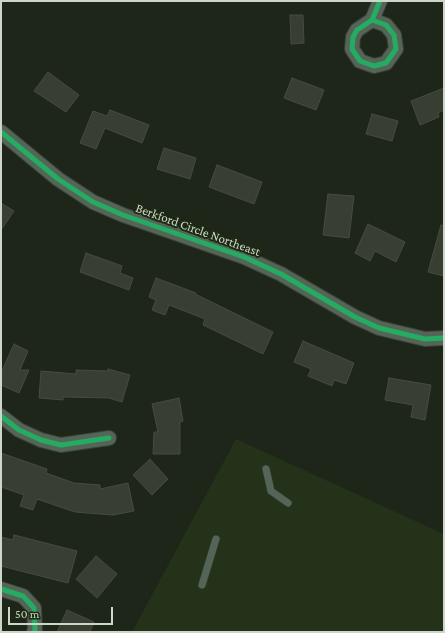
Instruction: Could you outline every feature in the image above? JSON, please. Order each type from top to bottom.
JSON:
[{"type":"street","points":[[372,20],[380,1]]},
{"type":"street","name":"Berkford Circle Northeast","points":[[1,132],[58,179],[99,204],[123,216],[244,257],[281,274],[355,317],[380,328],[425,339],[444,338]]},
{"type":"street","points":[[1,416],[19,430],[40,440],[61,445],[109,438]]},
{"type":"street","points":[[1,588],[23,596],[34,608],[34,632]]},
{"type":"lane","points":[[266,469],[271,491],[288,503]]},
{"type":"lane","points":[[202,585],[216,538]]},
{"type":"shaded area","points":[[236,439],[444,534],[444,632],[132,632]]},
{"type":"building","points":[[290,15],[303,15],[304,43],[291,44]]},
{"type":"building","points":[[48,72],[79,95],[66,112],[34,91]]},
{"type":"building","points":[[292,78],[324,90],[316,110],[284,98]]},
{"type":"building","points":[[444,88],[444,110],[438,113],[439,117],[420,125],[411,101]]},
{"type":"building","points":[[110,110],[149,125],[142,143],[105,128],[96,149],[80,143],[93,111],[107,116]]},
{"type":"building","points":[[372,114],[398,121],[392,141],[366,134]]},
{"type":"building","points":[[164,148],[196,158],[190,179],[157,169]]},
{"type":"building","points":[[217,165],[262,182],[254,204],[209,187]]},
{"type":"building","points":[[328,194],[354,196],[349,238],[323,235]]},
{"type":"building","points":[[1,203],[14,211],[1,230]]},
{"type":"building","points":[[368,224],[405,242],[396,262],[375,251],[370,261],[355,253]]},
{"type":"building","points":[[441,225],[444,226],[444,276],[428,272]]},
{"type":"building","points":[[86,253],[122,266],[120,273],[133,278],[129,290],[80,272]]},
{"type":"building","points":[[156,278],[196,293],[195,294],[273,332],[263,354],[203,325],[205,319],[169,305],[165,315],[152,310],[156,300],[149,297]]},
{"type":"building","points":[[303,341],[354,363],[346,384],[334,380],[332,386],[308,376],[311,369],[294,362]]},
{"type":"building","points":[[14,344],[28,351],[20,370],[29,370],[19,393],[1,385],[1,373]]},
{"type":"building","points":[[108,369],[130,375],[122,402],[109,398],[63,397],[63,400],[39,398],[41,371],[76,374],[76,370],[107,371]]},
{"type":"building","points":[[389,378],[431,385],[425,420],[411,417],[413,405],[385,400]]},
{"type":"building","points":[[179,398],[183,421],[180,422],[180,454],[153,454],[154,432],[158,432],[152,404]]},
{"type":"building","points":[[1,453],[47,469],[46,473],[74,483],[100,485],[100,489],[128,483],[134,511],[113,515],[75,512],[37,499],[33,510],[20,506],[24,495],[1,487]]},
{"type":"building","points":[[150,459],[168,479],[152,495],[133,475]]},
{"type":"building","points":[[14,535],[77,551],[68,583],[1,566],[1,537],[13,540]]},
{"type":"building","points":[[96,556],[117,574],[97,598],[76,579]]},
{"type":"building","points":[[67,610],[94,622],[90,632],[57,632]]},
{"type":"cycle path","points":[[372,20],[386,25],[394,35],[396,49],[386,63],[374,66],[360,61],[352,49],[353,37],[357,30],[372,20],[380,1]]},
{"type":"cycle path","points":[[1,132],[58,179],[93,202],[123,215],[244,257],[281,274],[355,317],[379,328],[425,339],[444,338]]},
{"type":"cycle path","points":[[1,416],[19,430],[41,440],[61,445],[109,438]]},
{"type":"cycle path","points":[[1,589],[23,596],[34,608],[34,632]]}]
